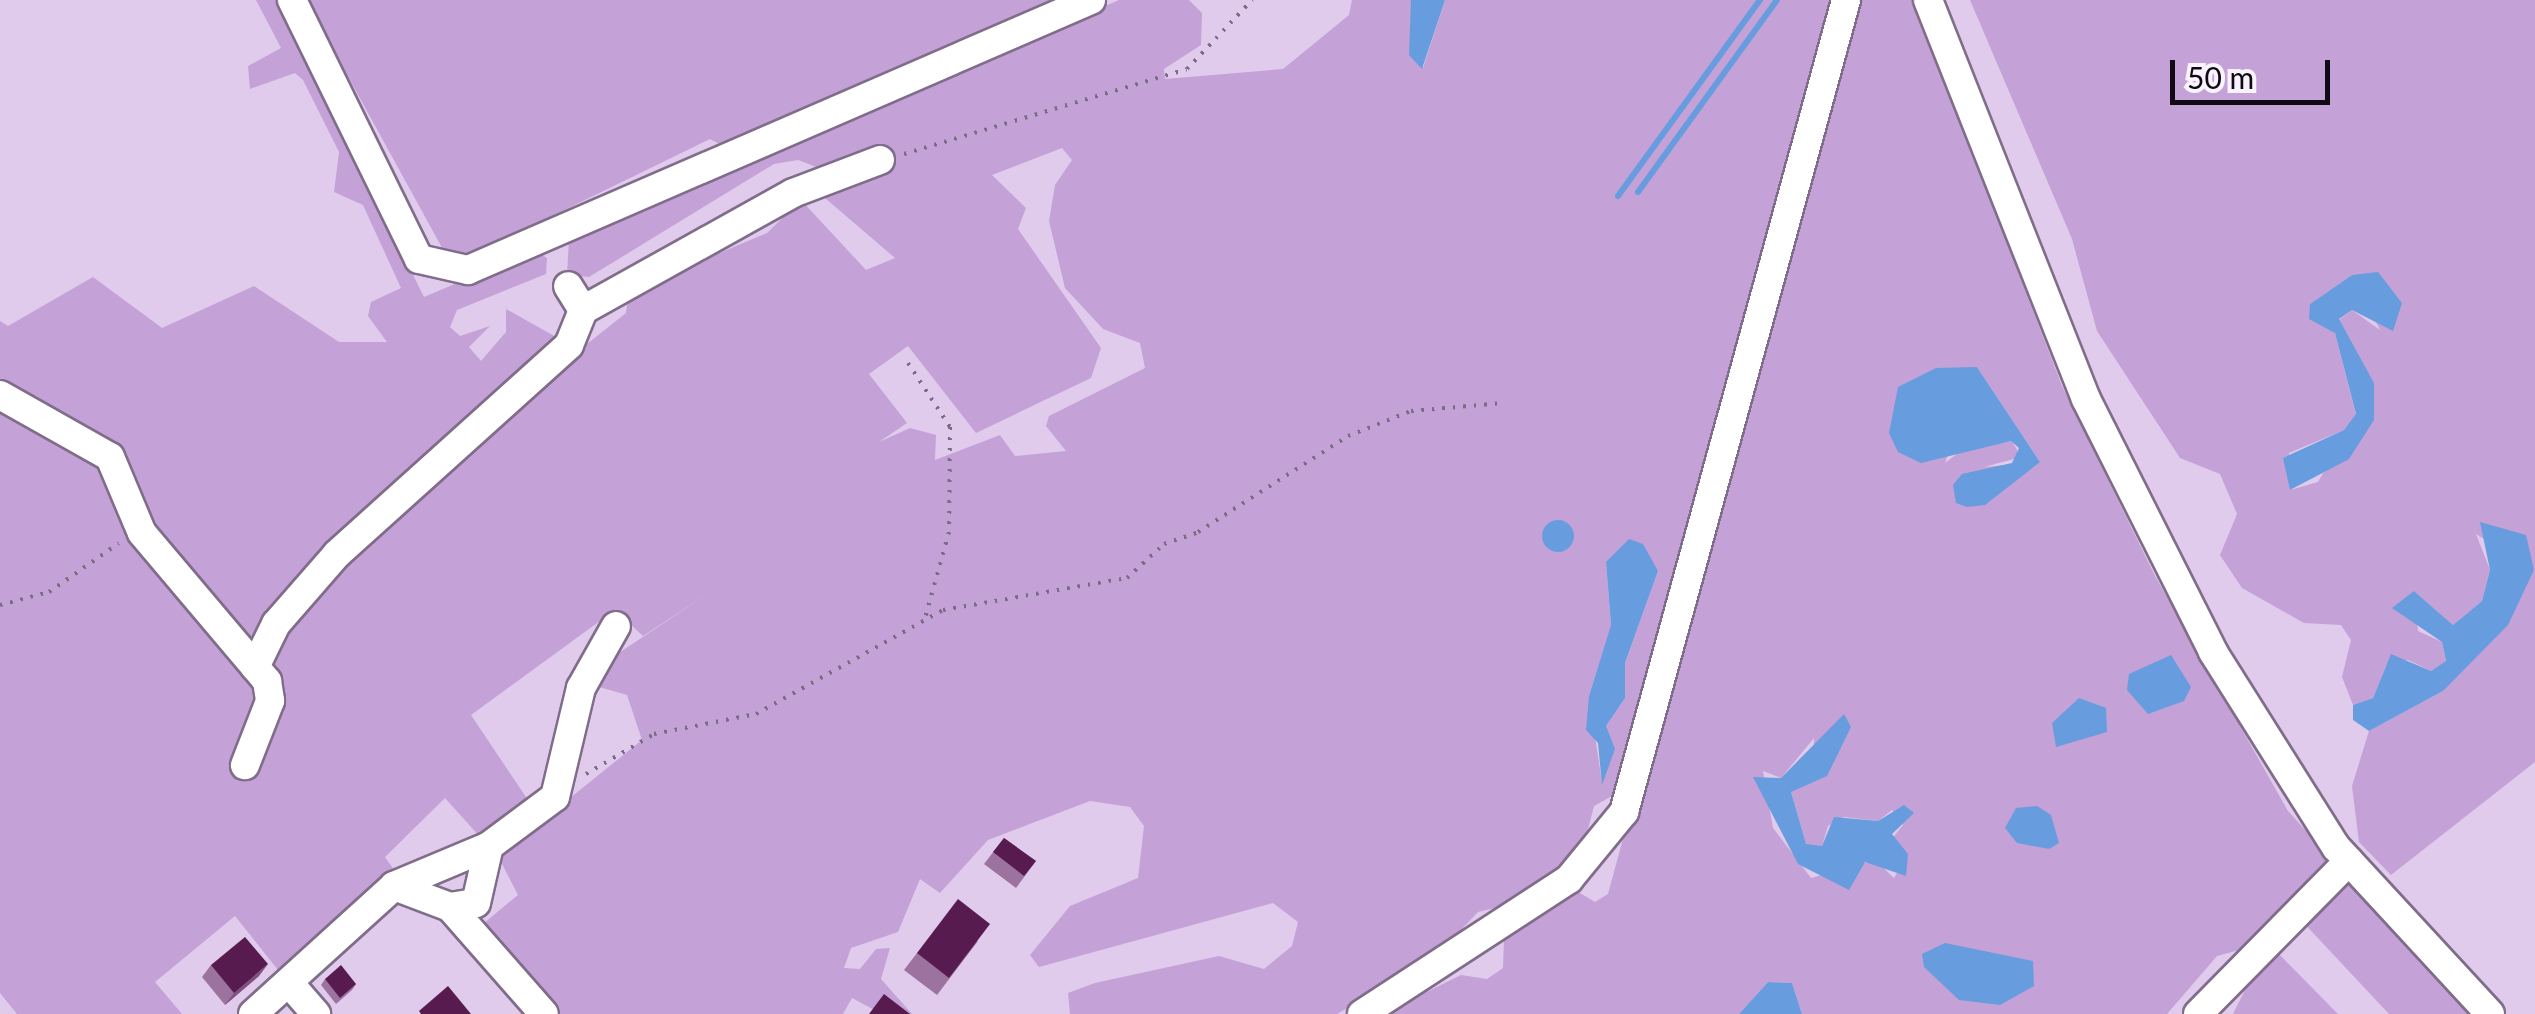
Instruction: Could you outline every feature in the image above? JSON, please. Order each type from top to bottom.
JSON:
[{"type":"lane","points":[[292,0],[419,259],[468,270],[1092,0]]},
{"type":"lane","points":[[1362,1014],[1569,879],[1624,812],[1846,0]]},
{"type":"lane","points":[[1928,0],[2086,399],[2212,652],[2349,861],[2490,1014]]},
{"type":"lane","points":[[255,667],[276,624],[337,554],[570,345],[576,298],[792,193],[880,160]]},
{"type":"lane","points":[[0,395],[110,457],[142,533],[255,667],[270,700],[245,765]]},
{"type":"lane","points":[[253,1014],[394,886],[489,846],[555,797],[581,688],[616,626]]},
{"type":"lane","points":[[450,908],[481,897],[489,846]]},
{"type":"lane","points":[[2198,1014],[2349,861]]},
{"type":"lane","points":[[394,886],[450,908],[544,1014]]},
{"type":"lane","points":[[290,984],[316,1014]]},
{"type":"path","points":[[880,160],[1187,69],[1252,0]]},
{"type":"path","points":[[908,363],[950,427],[949,532],[925,618]]},
{"type":"path","points":[[555,797],[622,746],[756,714],[925,618],[1127,578],[1164,544],[1198,532],[1348,436],[1411,411],[1503,403]]},
{"type":"path","points":[[0,605],[49,592],[142,533]]},
{"type":"shaded area","points":[[256,0],[277,0],[424,297],[535,250],[547,258],[546,274],[457,310],[450,327],[460,336],[490,326],[469,347],[481,361],[506,332],[506,309],[556,337],[491,404],[499,414],[626,313],[629,291],[767,233],[801,200],[866,270],[895,258],[811,186],[819,168],[798,160],[774,164],[589,277],[567,275],[569,239],[1119,0],[1189,0],[1202,13],[1201,45],[1164,69],[1165,79],[1283,69],[1349,15],[1352,0],[1411,0],[1423,68],[1445,0],[1834,0],[1621,791],[1594,806],[1580,861],[1512,904],[1478,912],[1439,953],[1337,1014],[1070,1014],[1068,993],[1095,983],[1219,956],[1264,969],[1292,946],[1298,922],[1273,903],[1039,967],[1030,955],[1070,906],[1138,878],[1144,826],[1130,807],[1090,801],[988,840],[940,893],[920,879],[898,932],[851,948],[844,968],[860,969],[876,949],[890,948],[881,979],[912,1014],[882,1014],[852,998],[843,1014],[556,1014],[478,928],[518,895],[498,856],[642,740],[627,695],[599,687],[592,671],[710,592],[643,636],[615,610],[471,715],[530,803],[481,838],[445,798],[385,857],[399,877],[286,980],[235,916],[155,982],[182,1014],[17,1014],[0,993],[0,321],[8,326],[93,277],[162,328],[254,286],[339,342],[387,342],[368,316],[371,302],[401,288],[363,205],[334,192],[339,152],[303,80],[295,73],[250,89],[248,66],[281,48]],"holes":[[[1062,148],[1072,160],[1055,185],[1049,221],[1065,288],[1103,329],[1140,343],[1145,368],[1049,416],[1046,426],[1066,451],[1015,456],[1000,435],[935,460],[936,435],[910,428],[879,442],[907,423],[869,374],[908,346],[976,433],[1091,378],[1101,348],[1018,229],[1026,208],[992,175]],[[1606,562],[1658,571],[1625,663],[1625,698],[1606,726],[1602,783],[1589,696],[1611,626]]]},
{"type":"shaded area","points":[[306,0],[1050,0],[727,148],[710,139],[474,254],[446,255]]},
{"type":"shaded area","points":[[1851,0],[1914,0],[2062,386],[2154,574],[2288,811],[2473,1014],[2389,1014],[2300,919],[2278,913],[2263,925],[2278,953],[2338,1014],[2233,1014],[2254,972],[2239,950],[2217,956],[2167,1014],[1802,1014],[1792,983],[1768,982],[1739,1014],[1382,1014],[1461,975],[1487,979],[1503,968],[1504,939],[1545,902],[1575,890],[1595,902],[1608,894]],"holes":[[[1977,367],[2040,462],[1984,467],[2021,457],[2012,441],[1965,448],[1945,463]],[[1814,738],[1813,779],[1791,792],[1806,845],[1822,846],[1828,826],[1844,817],[1878,821],[1892,810],[1903,825],[1891,840],[1908,854],[1894,878],[1875,860],[1811,878],[1773,828],[1763,771],[1781,778]]]},
{"type":"shaded area","points":[[1970,0],[2535,0],[2535,762],[2391,875],[2359,842],[2352,786],[2369,731],[2443,691],[2534,570],[2476,534],[2490,570],[2482,601],[2453,625],[2414,591],[2418,631],[2442,642],[2446,662],[2431,671],[2408,660],[2386,666],[2373,698],[2353,705],[2342,677],[2351,640],[2341,625],[2304,623],[2242,588],[2220,555],[2237,514],[2220,474],[2180,458],[2097,331],[2072,239]],"holes":[[[2352,275],[2380,330],[2352,310],[2339,320],[2374,384],[2318,482],[2290,490],[2289,453],[2344,430],[2356,415],[2335,333],[2310,304]]]},
{"type":"water","points":[[1411,0],[1445,0],[1422,69],[1409,55]]},
{"type":"water","points":[[2378,272],[2402,303],[2393,331],[2352,310],[2339,319],[2374,383],[2374,420],[2349,459],[2290,490],[2283,458],[2344,430],[2356,414],[2335,333],[2309,319],[2310,304],[2352,275]]},
{"type":"water","points":[[1977,367],[2040,462],[1985,505],[1967,507],[1956,503],[1953,485],[1962,474],[2012,463],[2019,448],[2011,441],[1921,463],[1898,452],[1889,433],[1898,387],[1936,368]]},
{"type":"water","points":[[1558,520],[1570,524],[1574,536],[1570,548],[1558,552],[1546,548],[1542,536],[1546,524]]},
{"type":"water","points":[[2480,522],[2526,535],[2534,570],[2508,625],[2443,691],[2369,731],[2353,720],[2353,705],[2373,698],[2391,654],[2431,671],[2446,661],[2442,642],[2392,608],[2414,591],[2453,625],[2482,601],[2490,570]]},
{"type":"water","points":[[1629,539],[1643,544],[1658,571],[1625,663],[1625,698],[1606,726],[1615,749],[1602,785],[1598,743],[1586,730],[1589,696],[1611,625],[1606,562]]},
{"type":"water","points":[[2171,655],[2191,687],[2184,701],[2148,714],[2127,690],[2129,674]]},
{"type":"water","points":[[2079,698],[2106,708],[2107,732],[2056,747],[2052,723]]},
{"type":"water","points":[[1844,714],[1851,727],[1827,776],[1791,792],[1806,844],[1822,846],[1834,817],[1878,821],[1904,805],[1914,813],[1892,834],[1908,854],[1906,876],[1865,862],[1849,890],[1798,864],[1753,777],[1781,778]]},
{"type":"water","points":[[2037,806],[2051,815],[2059,843],[2049,849],[2017,843],[2005,828],[2016,808]]},
{"type":"water","points":[[1945,943],[2033,961],[2034,986],[2000,1005],[1959,1000],[1924,967],[1922,954]]},
{"type":"water","points":[[1768,982],[1792,983],[1802,1014],[1739,1014]]},
{"type":"building","points":[[1004,838],[1036,861],[1024,876],[993,852]]},
{"type":"building","points":[[958,899],[990,924],[949,978],[917,953]]},
{"type":"building","points":[[245,937],[268,964],[234,993],[211,965]]},
{"type":"building","points":[[341,965],[356,984],[340,998],[325,979]]},
{"type":"building","points":[[448,986],[471,1014],[421,1014],[419,1011]]},
{"type":"building","points":[[884,994],[910,1014],[869,1014]]},
{"type":"waterway","points":[[1618,196],[1760,0]]},
{"type":"waterway","points":[[1638,192],[1777,0]]}]
